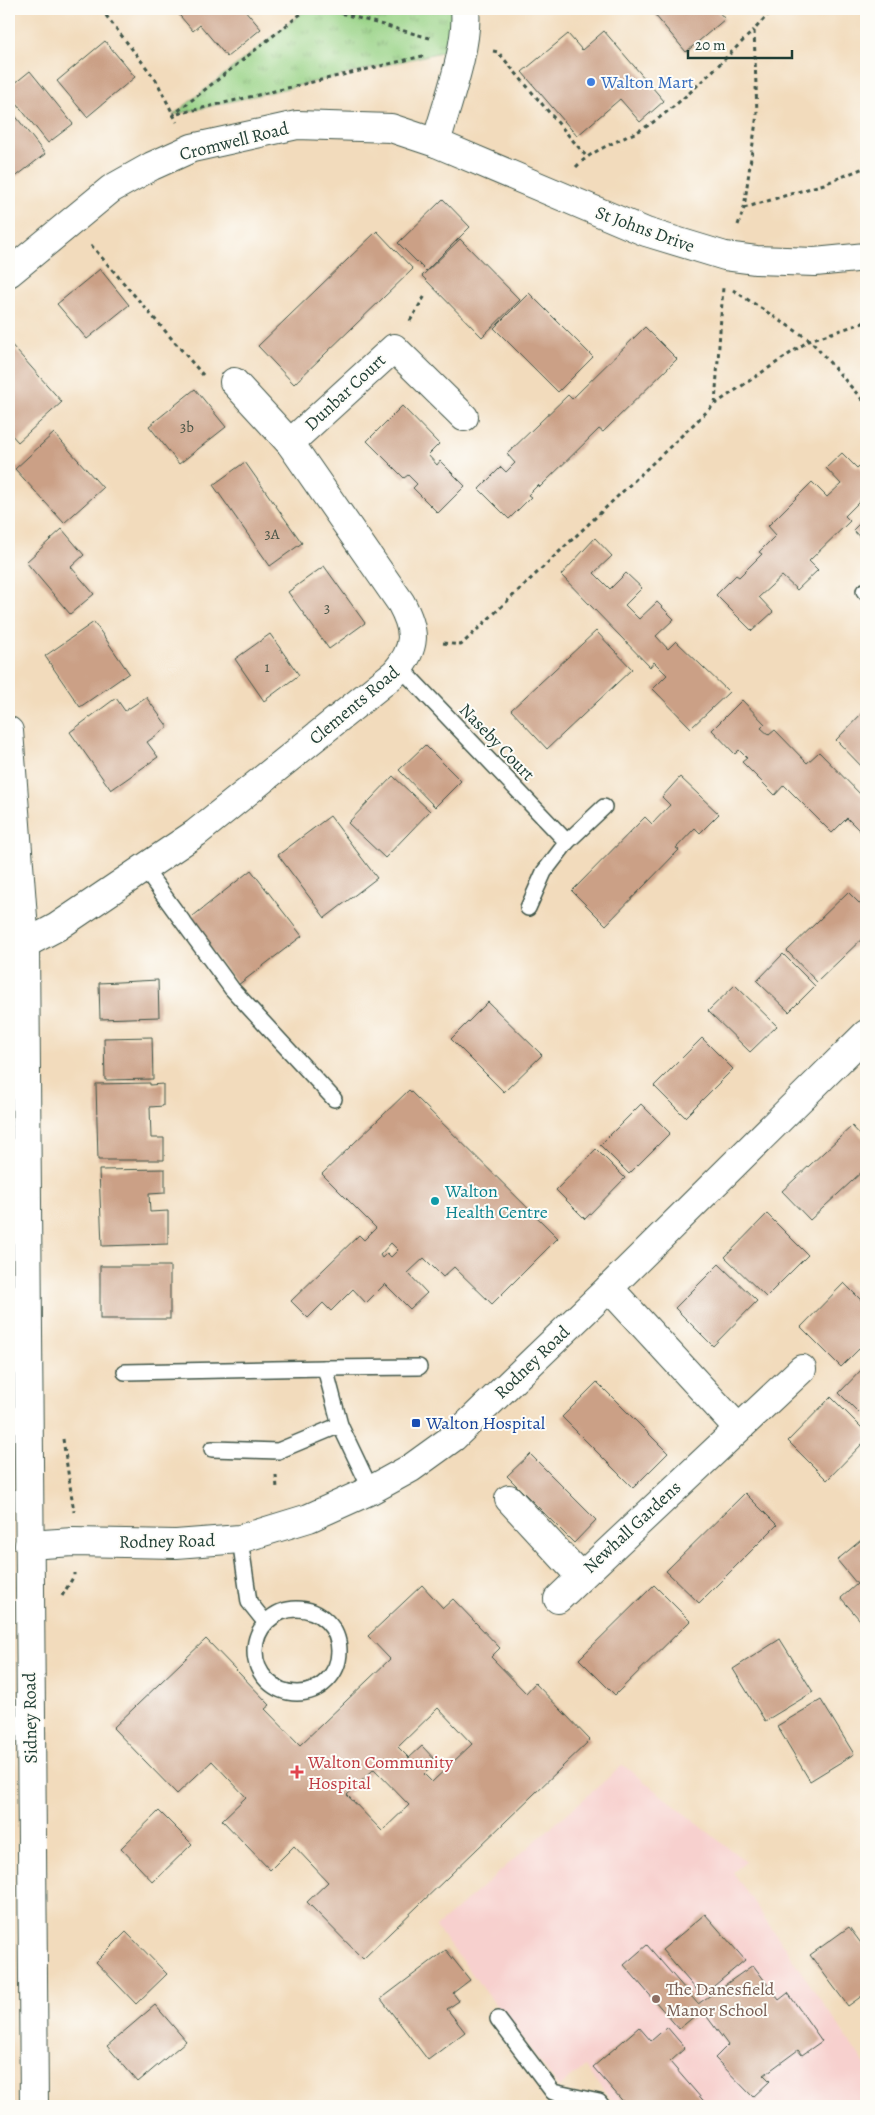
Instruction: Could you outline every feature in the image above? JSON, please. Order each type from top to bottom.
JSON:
[{"type":"street","points":[[436,143],[462,47],[467,9]]},
{"type":"street","name":"Cromwell Road","points":[[9,273],[111,189],[152,166],[192,148],[297,125],[391,128],[436,143]]},
{"type":"street","name":"St Johns Drive","points":[[436,143],[646,232],[725,256],[756,260],[815,262],[866,257]]},
{"type":"street","name":"Dunbar Court","points":[[290,443],[394,348],[464,417]]},
{"type":"street","points":[[234,382],[290,443],[401,602],[411,621],[412,641]]},
{"type":"street","name":"Clements Road","points":[[26,944],[57,927],[196,833],[400,667],[408,657],[412,641]]},
{"type":"street","name":"Sidney Road","points":[[9,731],[26,944],[34,2106]]},
{"type":"street","name":"Rodney Road","points":[[29,1545],[73,1542],[176,1544],[240,1538],[309,1518],[371,1490],[411,1468],[454,1437],[863,1045]]},
{"type":"street","points":[[609,1288],[738,1428]]},
{"type":"street","name":"Newhall Gardens","points":[[509,1499],[581,1577],[802,1369]]},
{"type":"street","points":[[558,1599],[581,1577]]},
{"type":"lane","name":"Naseby Court","points":[[400,667],[567,842]]},
{"type":"lane","points":[[528,908],[544,872],[567,842],[604,807]]},
{"type":"lane","points":[[143,868],[232,989],[334,1099]]},
{"type":"lane","points":[[125,1372],[420,1367]]},
{"type":"lane","points":[[325,1368],[340,1425],[371,1490]]},
{"type":"lane","points":[[212,1449],[278,1451],[340,1425]]},
{"type":"lane","points":[[240,1538],[249,1602],[265,1622]]},
{"type":"lane","points":[[290,1608],[305,1609],[319,1615],[330,1624],[337,1637],[339,1652],[336,1666],[328,1678],[317,1688],[303,1693],[288,1692],[274,1687],[263,1677],[256,1664],[254,1649],[257,1635],[265,1622],[276,1613],[290,1608]]},
{"type":"lane","points":[[498,2019],[554,2092],[599,2102],[602,2106]]},
{"type":"path","points":[[101,9],[156,80],[192,148]]},
{"type":"path","points":[[173,115],[307,9]]},
{"type":"path","points":[[326,9],[462,47],[498,52],[586,156]]},
{"type":"path","points":[[553,193],[586,156],[651,124],[702,81],[773,9]]},
{"type":"path","points":[[725,256],[744,208],[757,114],[754,30]]},
{"type":"path","points":[[173,115],[462,47]]},
{"type":"path","points":[[744,208],[824,184],[866,167]]},
{"type":"path","points":[[90,244],[219,393],[234,382]]},
{"type":"path","points":[[715,404],[723,284],[810,340],[866,404]]},
{"type":"path","points":[[412,641],[461,644],[715,404],[810,340],[866,322]]},
{"type":"shaded area","name":"The Danesfield Manor School","points":[[623,1765],[746,1862],[733,1872],[866,2066],[866,2102],[861,2106],[616,2106],[585,2067],[559,2087],[436,1927]]},
{"type":"green space","points":[[307,9],[465,9],[462,47],[173,115]]},
{"type":"building","points":[[174,9],[244,9],[261,29],[227,57],[200,25],[193,31]]},
{"type":"building","points":[[650,9],[716,9],[725,19],[686,52]]},
{"type":"building","points":[[604,31],[664,101],[640,122],[620,99],[577,136],[522,72],[568,34],[582,50]]},
{"type":"building","points":[[105,41],[135,77],[87,117],[57,81]]},
{"type":"building","points":[[30,71],[73,124],[48,143],[9,94],[9,88]]},
{"type":"building","points":[[14,114],[45,154],[9,182],[9,118]]},
{"type":"building","points":[[443,199],[470,227],[426,271],[398,243]]},
{"type":"building","points":[[377,231],[413,269],[294,384],[258,346]]},
{"type":"building","points":[[460,239],[520,300],[482,337],[422,276]]},
{"type":"building","points":[[100,269],[129,305],[87,339],[57,304]]},
{"type":"building","points":[[529,293],[593,357],[558,392],[494,328]]},
{"type":"building","points":[[645,327],[677,359],[603,432],[599,429],[540,487],[538,485],[528,495],[531,497],[509,519],[479,489],[501,467],[506,472],[515,463],[507,454],[568,395],[572,399]]},
{"type":"building","points":[[9,342],[62,402],[18,442],[9,432]]},
{"type":"building","points":[[195,389],[226,427],[179,464],[149,426]]},
{"type":"building","points":[[402,406],[439,444],[428,455],[437,465],[440,461],[465,486],[438,513],[413,488],[417,484],[408,475],[404,478],[367,441]]},
{"type":"building","points":[[54,433],[103,488],[64,523],[15,469]]},
{"type":"building","points":[[842,453],[866,474],[866,495],[845,516],[850,521],[809,561],[818,570],[797,590],[782,576],[759,597],[773,612],[752,631],[716,595],[736,575],[739,577],[762,554],[759,552],[776,535],[768,526],[812,482],[827,497],[841,484],[826,468]]},
{"type":"building","points":[[245,462],[302,543],[270,566],[213,485]]},
{"type":"building","points":[[866,517],[866,544],[853,530]]},
{"type":"building","points":[[62,529],[84,555],[71,567],[94,594],[70,614],[26,562]]},
{"type":"building","points":[[595,538],[612,556],[594,573],[610,589],[626,573],[642,588],[625,605],[639,619],[657,602],[674,619],[656,636],[668,649],[676,641],[729,692],[691,728],[653,689],[667,675],[654,662],[650,667],[561,575]]},
{"type":"building","points":[[324,566],[365,623],[329,649],[288,592]]},
{"type":"building","points":[[94,622],[129,673],[80,707],[45,656]]},
{"type":"building","points":[[596,631],[632,669],[547,749],[511,710]]},
{"type":"building","points":[[270,634],[299,675],[264,701],[235,659]]},
{"type":"building","points":[[146,697],[168,727],[147,742],[158,757],[111,790],[70,732],[116,698],[125,711]]},
{"type":"building","points":[[742,700],[765,724],[761,728],[769,735],[775,730],[807,763],[819,752],[866,800],[866,837],[847,818],[832,833],[784,785],[775,795],[742,762],[747,758],[739,750],[735,754],[712,730]]},
{"type":"building","points":[[866,709],[866,771],[836,740]]},
{"type":"building","points":[[425,745],[461,781],[435,807],[399,770]]},
{"type":"building","points":[[393,776],[430,811],[385,858],[348,823]]},
{"type":"building","points":[[680,777],[719,814],[700,833],[695,828],[676,848],[679,850],[606,925],[572,891],[645,817],[652,824],[670,805],[662,797]]},
{"type":"building","points":[[330,816],[377,878],[325,918],[278,855]]},
{"type":"building","points":[[251,870],[302,936],[238,985],[188,920]]},
{"type":"building","points":[[848,892],[866,910],[866,935],[817,982],[787,951]]},
{"type":"building","points":[[783,954],[815,986],[789,1012],[757,981]]},
{"type":"building","points":[[158,980],[159,1017],[100,1019],[99,983]]},
{"type":"building","points":[[735,985],[777,1026],[750,1052],[708,1011]]},
{"type":"building","points":[[488,1002],[542,1055],[504,1092],[451,1039]]},
{"type":"building","points":[[152,1037],[153,1079],[105,1080],[104,1038]]},
{"type":"building","points":[[702,1038],[733,1069],[685,1117],[654,1086]]},
{"type":"building","points":[[150,1083],[150,1085],[163,1084],[163,1106],[150,1107],[151,1138],[164,1138],[164,1160],[98,1160],[96,1084]]},
{"type":"building","name":"Walton Health Centre","points":[[409,1090],[558,1238],[492,1304],[454,1267],[443,1277],[424,1258],[408,1273],[427,1293],[410,1309],[385,1284],[366,1303],[353,1289],[331,1311],[323,1303],[308,1318],[291,1301],[359,1235],[364,1240],[376,1228],[322,1174]],"holes":[[[391,1243],[398,1250],[391,1257],[387,1253],[382,1258],[380,1255]]]},
{"type":"building","points":[[641,1104],[670,1133],[629,1174],[600,1145]]},
{"type":"building","points":[[852,1126],[866,1141],[866,1168],[810,1220],[782,1191]]},
{"type":"building","points":[[596,1149],[625,1178],[585,1219],[556,1190]]},
{"type":"building","points":[[165,1169],[165,1193],[149,1194],[150,1212],[168,1211],[168,1244],[102,1246],[99,1170]]},
{"type":"building","points":[[767,1214],[808,1255],[766,1297],[725,1257]]},
{"type":"building","points":[[719,1264],[757,1301],[713,1346],[675,1308]]},
{"type":"building","points":[[100,1266],[170,1266],[170,1319],[100,1319]]},
{"type":"building","points":[[844,1283],[866,1305],[866,1342],[841,1367],[801,1327]]},
{"type":"building","points":[[866,1365],[866,1420],[839,1393]]},
{"type":"building","points":[[597,1382],[668,1453],[633,1488],[562,1417]]},
{"type":"building","points":[[831,1397],[866,1432],[866,1440],[827,1480],[788,1441]]},
{"type":"building","points":[[530,1454],[596,1520],[574,1543],[507,1476]]},
{"type":"building","points":[[745,1493],[777,1525],[699,1603],[666,1571]]},
{"type":"building","points":[[866,1536],[866,1627],[841,1598],[857,1584],[837,1560]]},
{"type":"building","name":"Walton Community Hospital","points":[[422,1585],[443,1608],[453,1599],[500,1648],[491,1657],[526,1693],[535,1683],[590,1740],[363,1959],[307,1902],[328,1882],[294,1846],[270,1870],[222,1820],[246,1797],[212,1761],[177,1794],[113,1728],[206,1639],[270,1705],[265,1709],[300,1745],[390,1659],[368,1636]],"holes":[[[438,1708],[472,1744],[432,1782],[424,1774],[437,1762],[422,1746],[409,1758],[398,1747]],[[374,1769],[409,1805],[382,1831],[347,1795]]]},
{"type":"building","points":[[654,1585],[690,1621],[615,1695],[579,1659]]},
{"type":"building","points":[[780,1639],[813,1692],[765,1721],[733,1669]]},
{"type":"building","points":[[821,1700],[854,1754],[810,1781],[777,1726]]},
{"type":"building","points":[[159,1811],[192,1844],[153,1882],[121,1848]]},
{"type":"building","points":[[705,1914],[745,1960],[702,1996],[662,1950]]},
{"type":"building","points":[[849,1927],[866,1950],[866,1993],[848,2006],[810,1955]]},
{"type":"building","points":[[126,1932],[167,1974],[136,2004],[96,1962]]},
{"type":"building","points":[[647,1945],[698,2004],[753,1965],[779,2000],[788,1993],[822,2041],[802,2055],[798,2050],[764,2075],[770,2081],[753,2097],[715,2058],[728,2045],[702,2010],[679,2029],[624,1965]]},
{"type":"building","points":[[446,1950],[470,1980],[453,1993],[459,2001],[447,2009],[465,2032],[428,2060],[381,1999]]},
{"type":"building","points":[[155,2005],[186,2041],[138,2082],[107,2046]]},
{"type":"building","points":[[639,2027],[651,2041],[667,2027],[685,2048],[670,2062],[708,2106],[627,2106],[593,2067]]},
{"type":"place","name":"Walton Mart","points":[[591,82]]},
{"type":"place","name":"Walton Health Centre","points":[[435,1201]]},
{"type":"place","name":"Walton Hospital","points":[[416,1423]]},
{"type":"place","name":"Walton Community Hospital","points":[[297,1772]]},
{"type":"place","name":"The Danesfield Manor School","points":[[656,1999]]}]
